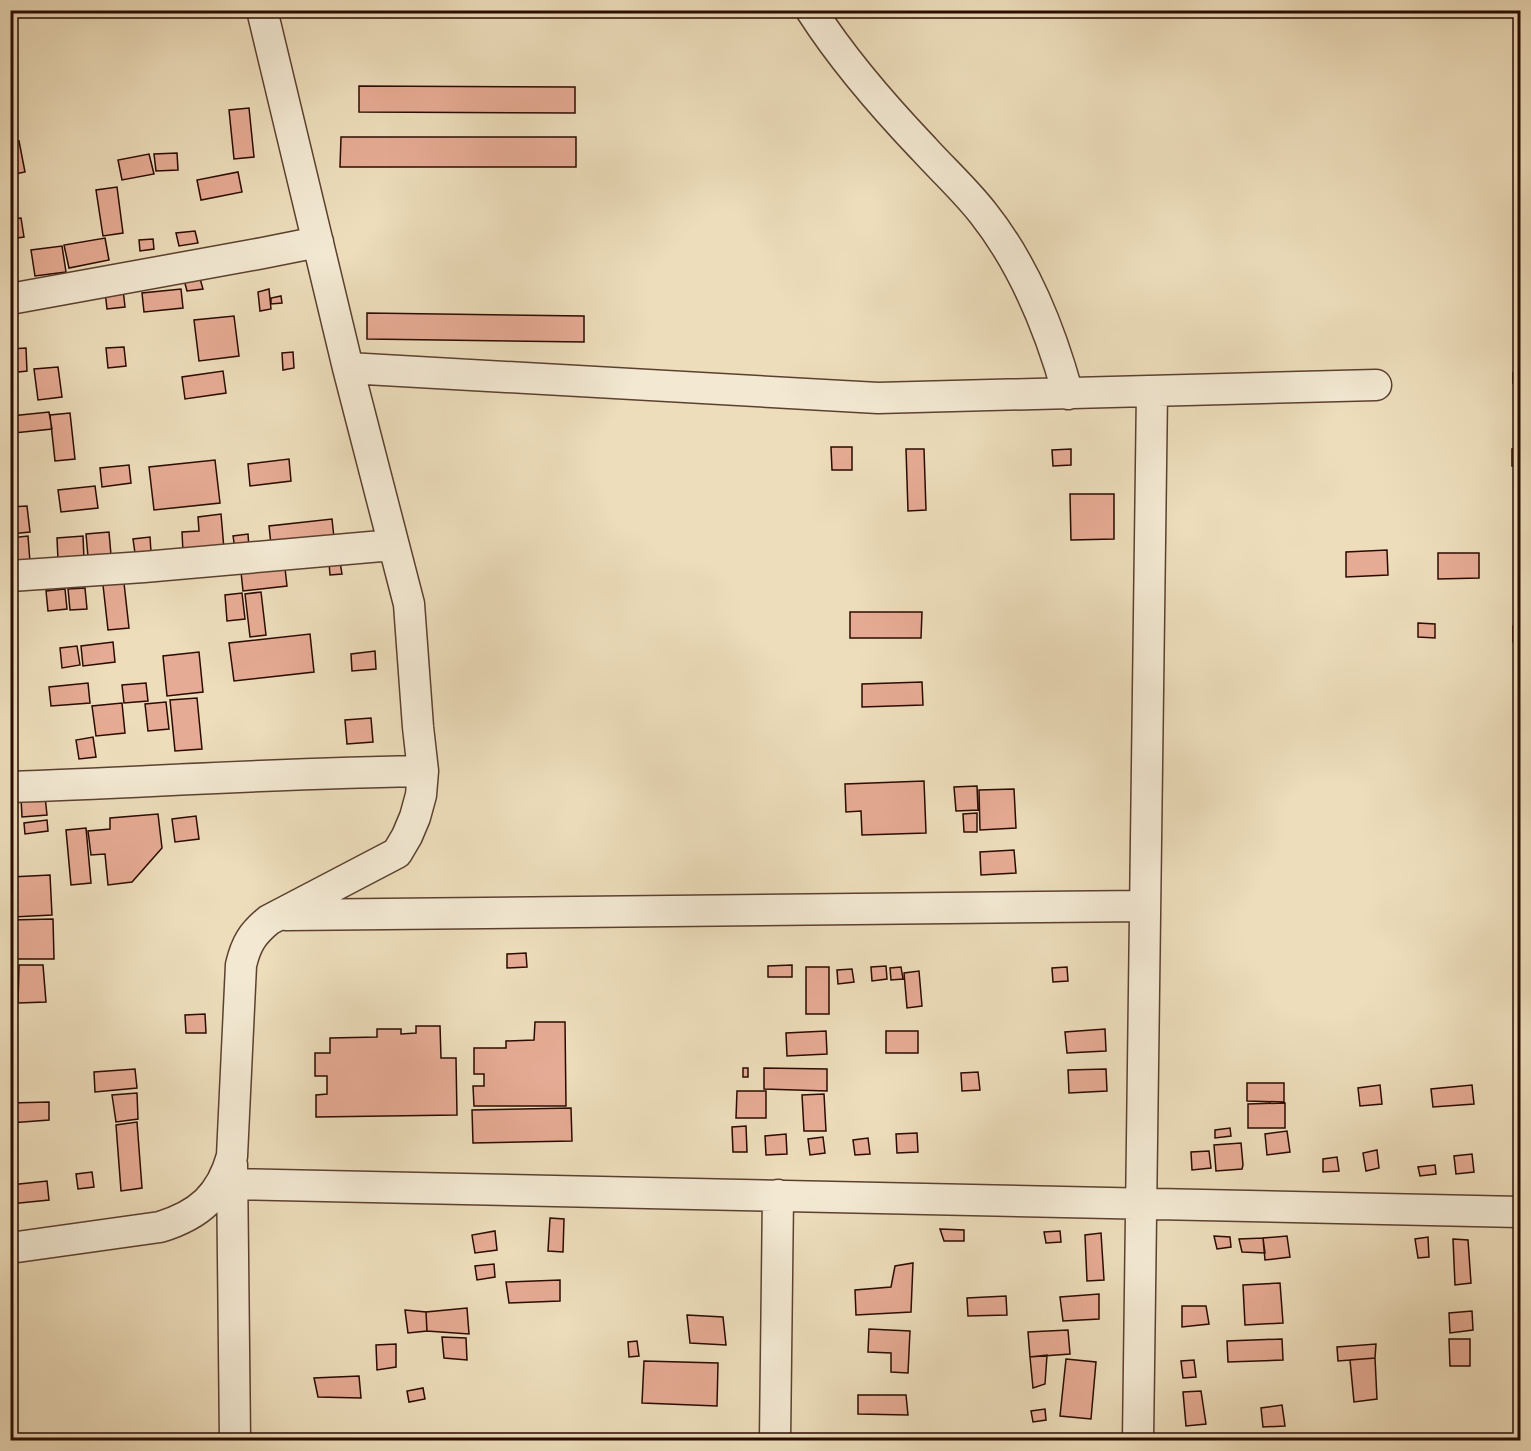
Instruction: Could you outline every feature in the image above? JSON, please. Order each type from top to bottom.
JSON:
[{"type":"street","points":[[235,1440],[232,1170],[241,966],[245,950],[252,936],[269,920],[397,853],[415,818],[421,795],[423,771],[409,604],[348,368],[262,10]]},
{"type":"street","points":[[811,10],[878,98],[925,151],[956,181],[984,214],[1008,249],[1030,287],[1045,321],[1068,394]]},
{"type":"street","points":[[10,299],[318,242]]},
{"type":"street","points":[[348,368],[878,398],[1376,386]]},
{"type":"street","points":[[1138,1440],[1152,392]]},
{"type":"street","points":[[10,576],[144,567],[393,545]]},
{"type":"street","points":[[10,787],[323,773],[423,771]]},
{"type":"street","points":[[280,915],[1144,906]]},
{"type":"street","points":[[10,1248],[160,1227],[177,1222],[207,1202],[219,1188],[227,1173],[232,1170],[778,1195],[1521,1212]]},
{"type":"street","points":[[775,1440],[778,1195]]},
{"type":"building","points":[[359,86],[575,87],[575,113],[359,112]]},
{"type":"building","points":[[249,108],[254,157],[234,159],[229,110]]},
{"type":"building","points":[[341,137],[576,137],[576,167],[340,167]]},
{"type":"building","points":[[19,141],[25,172],[10,175],[10,143]]},
{"type":"building","points":[[177,153],[178,170],[156,171],[154,154]]},
{"type":"building","points":[[149,154],[154,174],[122,180],[118,160]]},
{"type":"building","points":[[238,172],[242,192],[201,200],[197,180]]},
{"type":"building","points":[[117,187],[123,233],[103,236],[96,190]]},
{"type":"building","points":[[21,218],[24,237],[10,239],[10,219]]},
{"type":"building","points":[[195,231],[198,243],[179,246],[176,233]]},
{"type":"building","points":[[105,238],[109,260],[69,268],[64,245]]},
{"type":"building","points":[[153,239],[154,249],[140,251],[139,240]]},
{"type":"building","points":[[62,246],[66,272],[35,276],[31,250]]},
{"type":"building","points":[[199,275],[203,289],[187,291],[183,276]]},
{"type":"building","points":[[123,289],[125,307],[107,309],[105,291]]},
{"type":"building","points":[[181,289],[183,308],[144,312],[142,293]]},
{"type":"building","points":[[269,289],[271,309],[260,311],[258,292]]},
{"type":"building","points":[[281,296],[282,303],[271,304],[271,298]]},
{"type":"building","points":[[367,313],[584,316],[584,342],[367,339]]},
{"type":"building","points":[[234,316],[239,356],[199,361],[194,320]]},
{"type":"building","points":[[124,347],[126,366],[108,368],[106,348]]},
{"type":"building","points":[[26,348],[27,371],[10,373],[10,349]]},
{"type":"building","points":[[293,352],[294,368],[283,370],[282,353]]},
{"type":"building","points":[[58,367],[62,397],[38,400],[34,369]]},
{"type":"building","points":[[223,371],[226,393],[185,399],[182,377]]},
{"type":"building","points":[[1520,372],[1520,382],[1513,383],[1513,373]]},
{"type":"building","points":[[49,412],[52,429],[14,433],[11,416]]},
{"type":"building","points":[[70,413],[75,459],[55,461],[50,415]]},
{"type":"building","points":[[831,447],[852,447],[852,470],[832,470]]},
{"type":"building","points":[[1520,448],[1520,466],[1512,466],[1512,449]]},
{"type":"building","points":[[906,449],[924,449],[926,510],[908,511]]},
{"type":"building","points":[[1071,449],[1071,465],[1053,466],[1052,450]]},
{"type":"building","points":[[289,459],[291,481],[250,486],[248,464]]},
{"type":"building","points":[[215,460],[220,503],[154,510],[149,467]]},
{"type":"building","points":[[129,465],[131,483],[102,487],[100,468]]},
{"type":"building","points":[[95,486],[98,508],[61,512],[58,490]]},
{"type":"building","points":[[1070,494],[1114,494],[1114,539],[1071,540]]},
{"type":"building","points":[[27,506],[30,532],[10,534],[10,507]]},
{"type":"building","points":[[221,514],[224,549],[183,552],[182,532],[199,531],[198,517]]},
{"type":"building","points":[[332,519],[334,538],[271,545],[269,526]]},
{"type":"building","points":[[109,532],[111,555],[88,557],[86,534]]},
{"type":"building","points":[[248,534],[249,548],[235,549],[233,536]]},
{"type":"building","points":[[28,536],[30,562],[10,564],[10,538]]},
{"type":"building","points":[[83,536],[84,559],[58,560],[57,538]]},
{"type":"building","points":[[150,537],[151,552],[135,553],[133,539]]},
{"type":"building","points":[[1387,550],[1388,575],[1346,577],[1346,552]]},
{"type":"building","points":[[1438,553],[1479,553],[1479,578],[1438,579]]},
{"type":"building","points":[[340,562],[342,574],[330,575],[329,563]]},
{"type":"building","points":[[285,568],[287,586],[243,591],[241,572]]},
{"type":"building","points":[[124,583],[129,628],[108,630],[103,585]]},
{"type":"building","points":[[85,588],[87,609],[70,610],[68,589]]},
{"type":"building","points":[[65,589],[67,609],[48,611],[46,591]]},
{"type":"building","points":[[261,592],[266,635],[250,637],[245,594]]},
{"type":"building","points":[[242,593],[245,619],[227,621],[225,595]]},
{"type":"building","points":[[850,612],[922,612],[921,638],[850,638]]},
{"type":"building","points":[[1418,623],[1435,624],[1435,638],[1418,637]]},
{"type":"building","points":[[1513,626],[1520,626],[1520,642],[1513,642]]},
{"type":"building","points":[[310,634],[314,672],[234,681],[229,643]]},
{"type":"building","points":[[113,642],[115,662],[83,666],[81,646]]},
{"type":"building","points":[[77,646],[80,665],[62,668],[60,648]]},
{"type":"building","points":[[375,651],[376,669],[352,671],[351,654]]},
{"type":"building","points":[[199,652],[203,692],[167,696],[163,656]]},
{"type":"building","points":[[922,682],[923,705],[862,707],[862,684]]},
{"type":"building","points":[[88,683],[90,703],[51,706],[49,687]]},
{"type":"building","points":[[146,683],[148,701],[124,703],[122,685]]},
{"type":"building","points":[[10,686],[14,727],[10,728]]},
{"type":"building","points":[[197,698],[202,749],[175,751],[170,700]]},
{"type":"building","points":[[166,702],[169,729],[148,731],[145,704]]},
{"type":"building","points":[[122,703],[125,733],[96,736],[92,706]]},
{"type":"building","points":[[371,718],[373,742],[347,744],[345,720]]},
{"type":"building","points":[[93,737],[96,757],[79,759],[76,740]]},
{"type":"building","points":[[924,781],[926,833],[862,835],[861,811],[846,812],[845,784]]},
{"type":"building","points":[[977,786],[978,810],[956,811],[954,787]]},
{"type":"building","points":[[1014,789],[1016,828],[980,830],[979,790]]},
{"type":"building","points":[[45,796],[47,815],[22,817],[21,798]]},
{"type":"building","points":[[977,813],[977,832],[964,832],[963,814]]},
{"type":"building","points":[[158,814],[162,848],[132,882],[108,885],[105,854],[91,855],[88,831],[110,829],[110,818]]},
{"type":"building","points":[[196,816],[199,839],[175,842],[172,819]]},
{"type":"building","points":[[47,820],[48,831],[25,834],[24,823]]},
{"type":"building","points":[[86,828],[91,883],[71,885],[66,830]]},
{"type":"building","points":[[1014,850],[1016,873],[981,875],[980,852]]},
{"type":"building","points":[[50,875],[52,915],[13,917],[11,877]]},
{"type":"building","points":[[53,919],[54,959],[10,959],[10,920]]},
{"type":"building","points":[[526,953],[527,967],[507,968],[507,954]]},
{"type":"building","points":[[19,965],[43,965],[46,1002],[18,1003]]},
{"type":"building","points":[[792,965],[792,977],[768,977],[768,966]]},
{"type":"building","points":[[886,966],[887,979],[872,981],[871,967]]},
{"type":"building","points":[[806,967],[829,967],[829,1014],[806,1014]]},
{"type":"building","points":[[901,967],[903,979],[891,980],[890,968]]},
{"type":"building","points":[[1067,967],[1068,981],[1053,982],[1052,968]]},
{"type":"building","points":[[852,969],[854,982],[838,984],[837,970]]},
{"type":"building","points":[[919,971],[922,1006],[907,1008],[904,973]]},
{"type":"building","points":[[205,1014],[206,1033],[186,1033],[185,1015]]},
{"type":"building","points":[[535,1022],[565,1022],[566,1106],[474,1106],[473,1086],[484,1086],[484,1074],[474,1074],[474,1048],[506,1048],[506,1041],[534,1040]]},
{"type":"building","points":[[416,1026],[440,1026],[441,1058],[456,1058],[457,1115],[316,1117],[316,1095],[327,1094],[327,1076],[315,1076],[315,1053],[330,1053],[330,1038],[377,1037],[377,1029],[401,1029],[401,1034],[416,1033]]},
{"type":"building","points":[[1105,1029],[1106,1051],[1067,1053],[1065,1032]]},
{"type":"building","points":[[826,1031],[827,1054],[787,1056],[786,1033]]},
{"type":"building","points":[[886,1031],[918,1031],[918,1053],[886,1053]]},
{"type":"building","points":[[743,1068],[748,1068],[748,1077],[743,1077]]},
{"type":"building","points":[[764,1068],[827,1069],[827,1091],[764,1089]]},
{"type":"building","points":[[135,1069],[137,1088],[95,1092],[94,1072]]},
{"type":"building","points":[[1106,1069],[1107,1091],[1069,1093],[1068,1070]]},
{"type":"building","points":[[978,1072],[980,1090],[962,1091],[961,1073]]},
{"type":"building","points":[[1247,1083],[1284,1083],[1284,1102],[1247,1101]]},
{"type":"building","points":[[1380,1085],[1382,1104],[1360,1106],[1358,1088]]},
{"type":"building","points":[[1472,1085],[1474,1104],[1433,1107],[1431,1089]]},
{"type":"building","points":[[737,1091],[766,1091],[766,1118],[736,1118]]},
{"type":"building","points":[[137,1093],[138,1119],[116,1122],[112,1095]]},
{"type":"building","points":[[824,1094],[826,1131],[804,1131],[802,1095]]},
{"type":"building","points":[[49,1102],[49,1120],[10,1123],[10,1103]]},
{"type":"building","points":[[1285,1103],[1285,1128],[1248,1128],[1248,1104]]},
{"type":"building","points":[[571,1108],[572,1141],[473,1143],[472,1110]]},
{"type":"building","points":[[137,1122],[142,1188],[121,1191],[116,1125]]},
{"type":"building","points":[[746,1126],[747,1152],[733,1152],[732,1127]]},
{"type":"building","points":[[1230,1128],[1231,1136],[1215,1138],[1215,1130]]},
{"type":"building","points":[[1287,1131],[1290,1152],[1267,1155],[1265,1134]]},
{"type":"building","points":[[917,1133],[918,1152],[897,1153],[896,1134]]},
{"type":"building","points":[[786,1134],[787,1154],[766,1155],[765,1136]]},
{"type":"building","points":[[823,1137],[825,1153],[810,1155],[808,1139]]},
{"type":"building","points":[[868,1138],[870,1154],[855,1155],[853,1140]]},
{"type":"building","points":[[1241,1143],[1242,1169],[1216,1171],[1214,1145]]},
{"type":"building","points":[[1377,1150],[1379,1168],[1366,1171],[1363,1153]]},
{"type":"building","points":[[1209,1151],[1211,1168],[1192,1170],[1191,1152]]},
{"type":"building","points":[[1472,1154],[1474,1172],[1456,1174],[1454,1156]]},
{"type":"building","points":[[1337,1157],[1339,1171],[1323,1172],[1323,1159]]},
{"type":"building","points":[[1435,1165],[1436,1174],[1420,1176],[1418,1167]]},
{"type":"building","points":[[92,1172],[94,1187],[78,1189],[76,1174]]},
{"type":"building","points":[[47,1181],[49,1200],[10,1204],[10,1185]]},
{"type":"building","points":[[550,1218],[564,1219],[563,1252],[548,1251]]},
{"type":"building","points":[[940,1229],[964,1230],[964,1241],[944,1241]]},
{"type":"building","points":[[495,1231],[497,1250],[475,1253],[472,1235]]},
{"type":"building","points":[[1060,1231],[1061,1242],[1046,1243],[1044,1232]]},
{"type":"building","points":[[1101,1233],[1104,1280],[1087,1281],[1085,1235]]},
{"type":"building","points":[[1214,1236],[1230,1237],[1231,1247],[1217,1249]]},
{"type":"building","points":[[1287,1236],[1290,1257],[1265,1260],[1263,1238]]},
{"type":"building","points":[[1428,1237],[1429,1257],[1418,1258],[1415,1239]]},
{"type":"building","points":[[1263,1238],[1265,1253],[1242,1252],[1239,1239]]},
{"type":"building","points":[[1453,1239],[1468,1240],[1471,1283],[1455,1285]]},
{"type":"building","points":[[913,1263],[911,1312],[856,1315],[855,1290],[891,1287],[895,1266]]},
{"type":"building","points":[[494,1264],[495,1277],[477,1280],[475,1266]]},
{"type":"building","points":[[560,1280],[560,1301],[509,1303],[506,1282]]},
{"type":"building","points":[[1280,1283],[1283,1323],[1245,1325],[1243,1285]]},
{"type":"building","points":[[1099,1294],[1099,1319],[1063,1321],[1060,1297]]},
{"type":"building","points":[[1006,1296],[1007,1315],[968,1316],[967,1298]]},
{"type":"building","points":[[1182,1306],[1206,1306],[1209,1324],[1182,1327]]},
{"type":"building","points":[[467,1308],[469,1334],[427,1331],[426,1312]]},
{"type":"building","points":[[405,1310],[426,1312],[427,1331],[408,1333]]},
{"type":"building","points":[[1472,1311],[1473,1330],[1450,1333],[1449,1313]]},
{"type":"building","points":[[687,1315],[723,1317],[726,1345],[690,1343]]},
{"type":"building","points":[[869,1329],[910,1331],[908,1373],[891,1372],[891,1353],[868,1352]]},
{"type":"building","points":[[1068,1330],[1070,1354],[1030,1357],[1028,1332]]},
{"type":"building","points":[[442,1337],[466,1338],[467,1360],[444,1358]]},
{"type":"building","points":[[1282,1339],[1283,1360],[1228,1362],[1227,1341]]},
{"type":"building","points":[[1449,1339],[1470,1339],[1470,1366],[1450,1366]]},
{"type":"building","points":[[637,1341],[639,1356],[629,1357],[628,1342]]},
{"type":"building","points":[[396,1344],[396,1367],[377,1370],[376,1345]]},
{"type":"building","points":[[1376,1344],[1375,1358],[1338,1361],[1337,1347]]},
{"type":"building","points":[[1047,1355],[1045,1384],[1033,1388],[1030,1357]]},
{"type":"building","points":[[1375,1358],[1377,1399],[1354,1402],[1350,1360]]},
{"type":"building","points":[[1066,1359],[1096,1362],[1091,1419],[1060,1416]]},
{"type":"building","points":[[1194,1360],[1196,1377],[1183,1378],[1181,1361]]},
{"type":"building","points":[[644,1361],[718,1363],[717,1406],[642,1403]]},
{"type":"building","points":[[359,1376],[361,1398],[318,1397],[314,1378]]},
{"type":"building","points":[[423,1388],[425,1399],[409,1402],[407,1391]]},
{"type":"building","points":[[1201,1391],[1206,1424],[1186,1426],[1183,1392]]},
{"type":"building","points":[[858,1395],[906,1395],[908,1415],[858,1414]]},
{"type":"building","points":[[1282,1405],[1285,1426],[1263,1427],[1261,1408]]},
{"type":"building","points":[[1045,1409],[1046,1420],[1033,1422],[1031,1411]]}]
